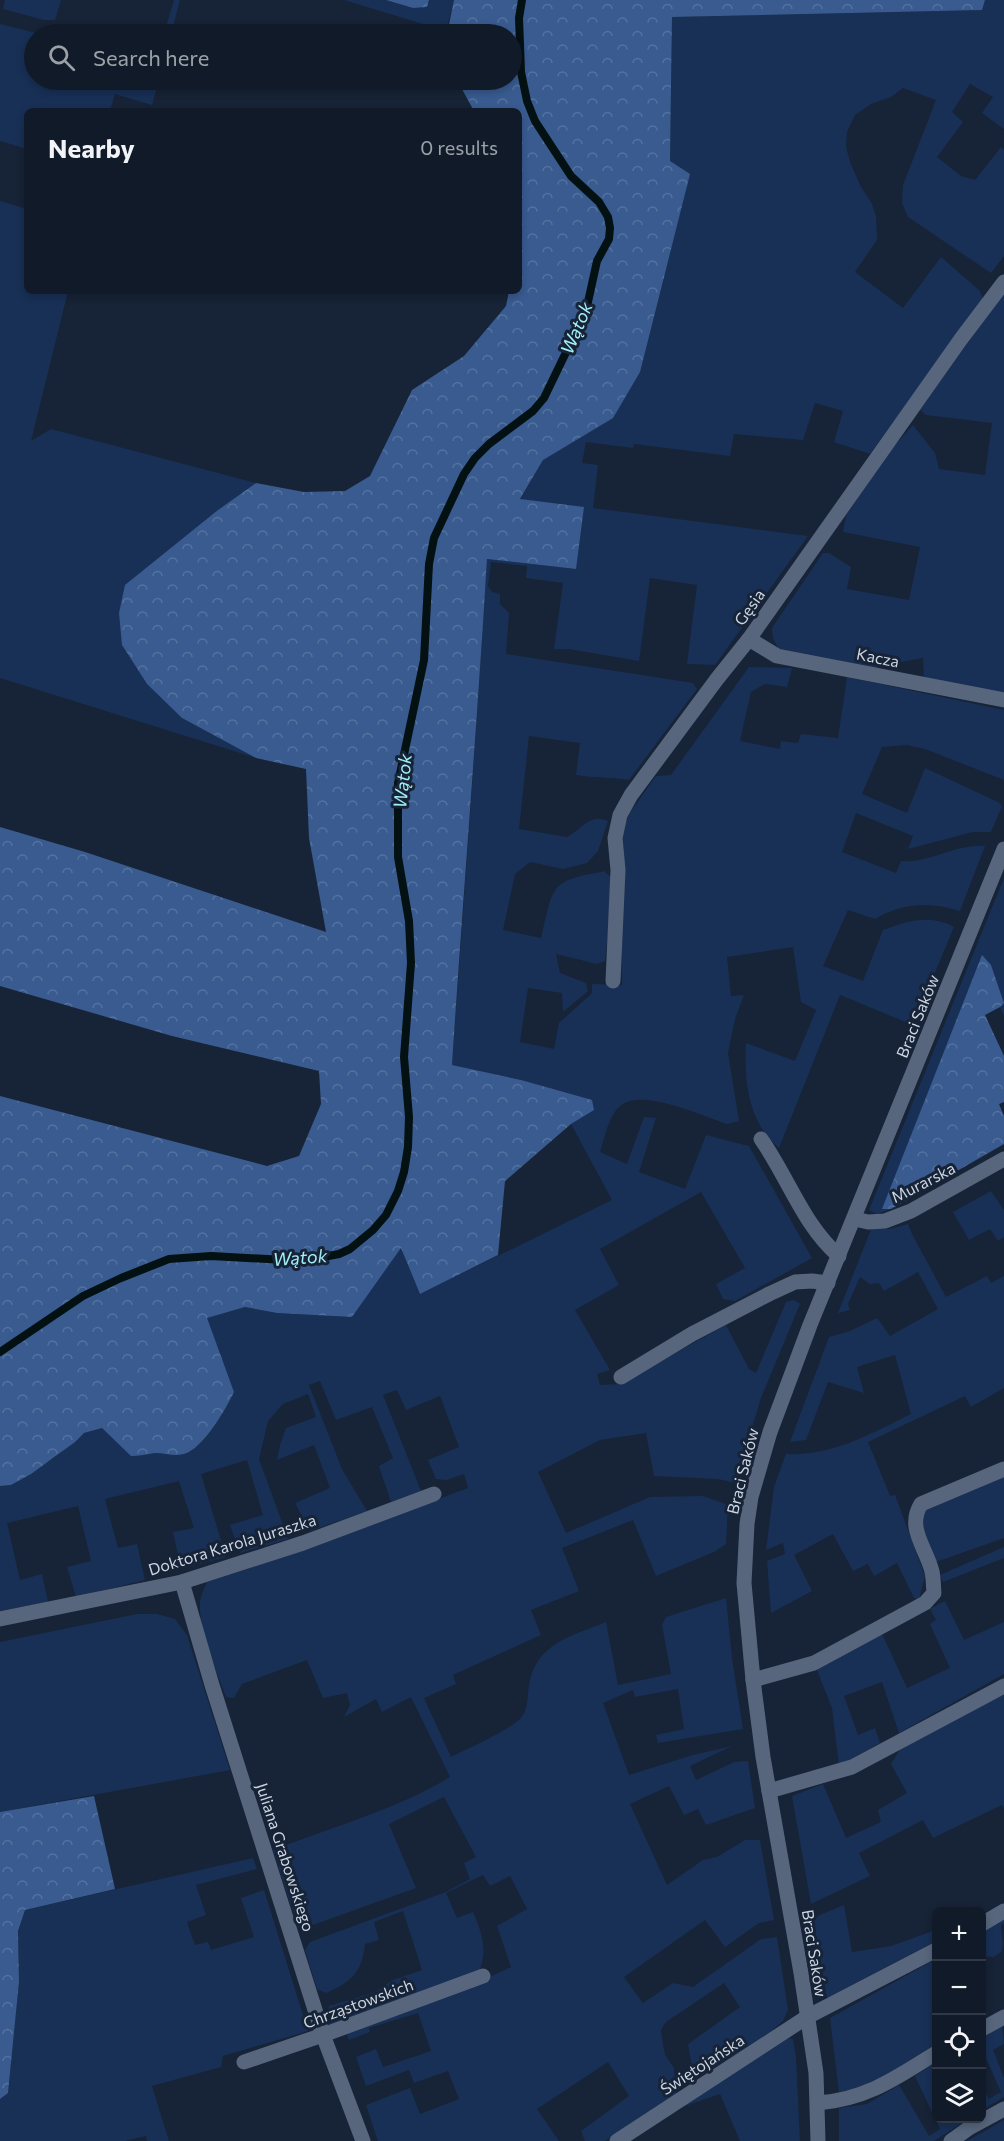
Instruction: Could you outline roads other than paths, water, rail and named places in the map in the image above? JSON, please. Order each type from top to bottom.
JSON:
[{"type":"street","name":"Gęsia","points":[[614,981],[618,870],[615,838],[620,815],[631,795],[749,639],[961,339],[1004,282]]},
{"type":"street","name":"Kacza","points":[[749,639],[777,656],[1004,700]]},
{"type":"street","name":"Braci Saków","points":[[818,2141],[816,2073],[753,1680],[744,1584],[744,1552],[751,1497],[770,1432],[828,1283],[1004,849]]},
{"type":"street","points":[[761,1139],[774,1157],[807,1219],[827,1245],[839,1256]]},
{"type":"street","name":"Murarska","points":[[855,1219],[868,1222],[885,1221],[911,1211],[1003,1162]]},
{"type":"street","points":[[621,1377],[692,1334],[795,1282],[828,1283]]},
{"type":"street","points":[[753,1680],[813,1664],[925,1603],[934,1593],[932,1571],[916,1528],[914,1515],[921,1504],[1004,1469]]},
{"type":"street","name":"Doktora Karola Juraszka","points":[[0,1619],[182,1582],[303,1543],[434,1494]]},
{"type":"street","name":"Juliana Grabowskiego","points":[[182,1582],[212,1685],[323,2035],[363,2141]]},
{"type":"street","points":[[769,1791],[852,1767],[1004,1686]]},
{"type":"street","points":[[986,1921],[1004,1911]]},
{"type":"street","name":"Świętojańska","points":[[617,2141],[807,2016],[932,1952]]},
{"type":"street","name":"Chrząstowskich","points":[[244,2062],[483,1976]]},
{"type":"street","points":[[986,2026],[1004,2017]]},
{"type":"street","points":[[818,2103],[843,2101],[872,2092],[932,2055]]},
{"type":"street","points":[[951,2141],[969,2128],[1004,2109]]},
{"type":"waterway","name":"Wątok","points":[[519,24],[522,0]]},
{"type":"waterway","name":"Wątok","points":[[0,1352],[83,1296],[169,1259],[211,1256],[308,1260],[339,1254],[350,1249],[373,1230],[386,1215],[398,1191],[408,1147],[409,1117],[404,1057],[411,963],[409,921],[398,857],[398,783],[424,660],[429,564],[434,538],[464,474],[475,458],[489,444],[533,411],[544,398],[586,311],[597,261],[609,239],[608,217],[599,202],[571,176],[535,121],[527,101],[522,77]]}]
